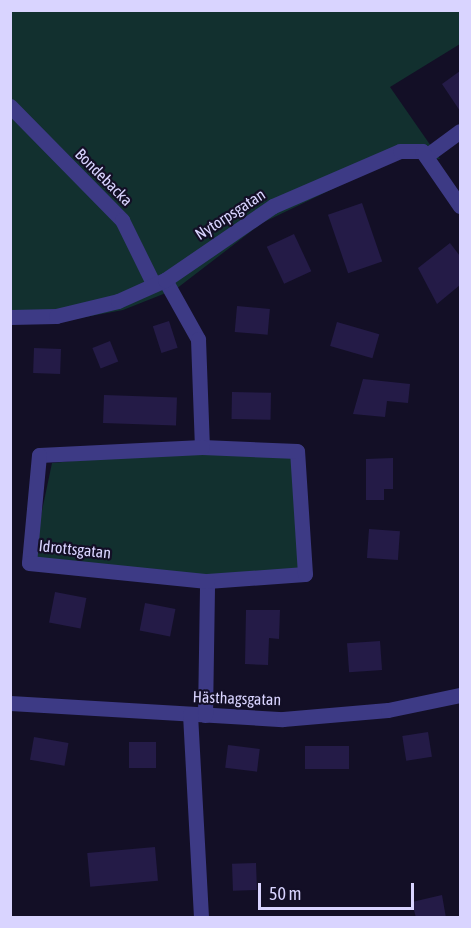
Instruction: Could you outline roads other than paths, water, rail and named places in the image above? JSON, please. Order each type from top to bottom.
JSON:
[{"type":"street","name":"Bondebacka","points":[[10,106],[122,219],[160,283]]},
{"type":"street","points":[[460,131],[426,156],[460,206]]},
{"type":"street","name":"Nytorpsgatan","points":[[10,317],[90,310],[160,283],[273,206],[400,150],[413,148],[426,156]]},
{"type":"street","points":[[160,283],[198,339],[202,447]]},
{"type":"street","name":"Idrottsgatan","points":[[202,447],[297,451],[305,574],[207,581],[29,563],[39,454],[202,447]]},
{"type":"street","points":[[205,715],[207,581]]},
{"type":"street","name":"Hästhagsgatan","points":[[10,703],[205,715],[331,717],[460,695]]},
{"type":"street","points":[[190,714],[201,918]]}]
